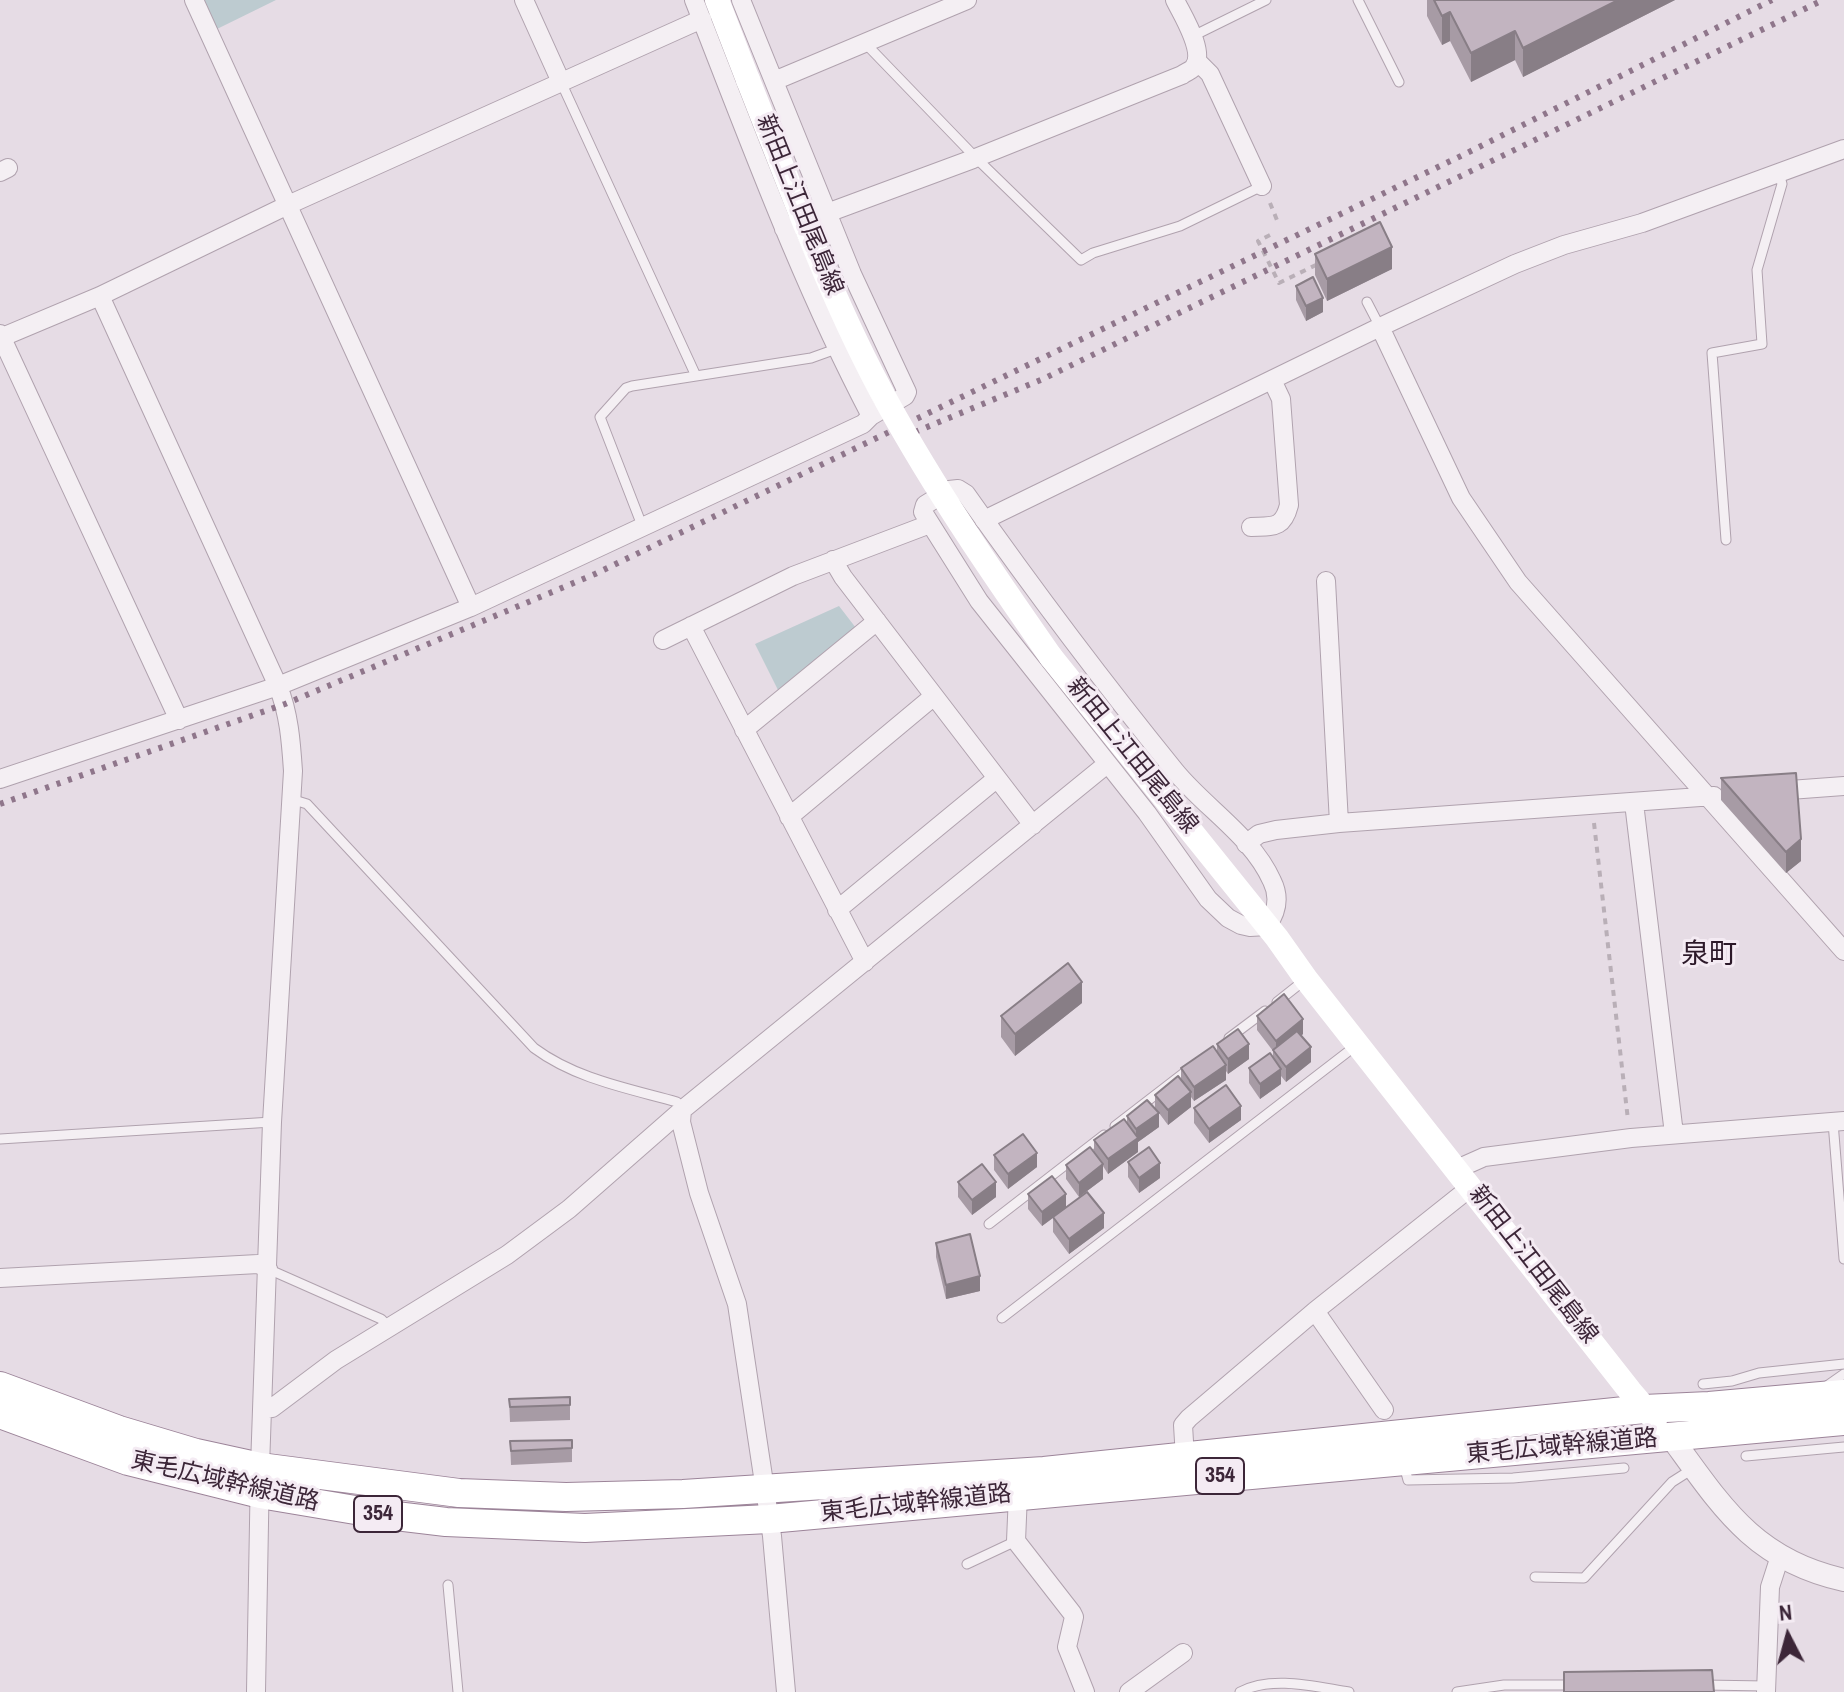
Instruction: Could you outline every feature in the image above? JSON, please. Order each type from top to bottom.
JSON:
[{"type":"highway","name":"東毛広域幹線道路","points":[[1,1393],[196,1453],[260,1481],[379,1514],[488,1525],[585,1528],[769,1519],[1018,1494],[1404,1462],[1512,1465],[1671,1437],[1844,1421]]},
{"type":"highway","name":"東毛広域幹線道路","points":[[260,1481],[513,1496],[627,1497],[1044,1471],[1644,1409],[1844,1394]]},
{"type":"highway","points":[[764,1489],[784,1502],[846,1497],[878,1500],[898,1506]]},
{"type":"main road","name":"新田上江田尾島線","points":[[709,9],[748,80],[829,281],[887,402],[961,527],[1051,657],[1267,926],[1644,1409],[1671,1437]]},
{"type":"street","points":[[194,0],[471,607]]},
{"type":"street","points":[[524,0],[561,82]]},
{"type":"street","points":[[694,0],[709,9],[784,229],[836,349],[871,416]]},
{"type":"street","points":[[0,779],[278,686],[471,607],[863,424],[905,396],[907,392],[852,274],[741,0]]},
{"type":"street","points":[[774,81],[967,0]]},
{"type":"street","points":[[784,229],[976,158],[1182,75],[1197,61],[1197,49],[1175,0]]},
{"type":"street","points":[[179,720],[0,337],[100,296],[288,205],[561,82],[709,9]]},
{"type":"street","points":[[1197,61],[1210,74],[1262,186]]},
{"type":"street","points":[[984,520],[1515,264],[1564,245],[1642,223],[1844,149]]},
{"type":"street","points":[[100,296],[278,686],[290,732],[293,771],[272,1122],[256,1692]]},
{"type":"street","points":[[1380,327],[1461,498],[1518,582],[1844,951]]},
{"type":"street","points":[[1251,527],[1277,525],[1285,519],[1289,505],[1281,399],[1272,380]]},
{"type":"street","points":[[958,489],[966,494],[984,520],[1045,607],[1178,775],[1264,866],[1277,894],[1275,915],[1267,926],[1250,927],[1228,918],[1208,899],[1147,813],[979,601],[923,512],[925,505],[949,490],[958,489]]},
{"type":"street","points":[[663,640],[793,576],[930,524]]},
{"type":"street","points":[[833,560],[1033,825]]},
{"type":"street","points":[[1326,581],[1339,823]]},
{"type":"street","points":[[744,730],[877,621]]},
{"type":"street","points":[[691,626],[865,962]]},
{"type":"street","points":[[789,817],[934,696]]},
{"type":"street","points":[[263,1409],[272,1408],[336,1360],[507,1255],[569,1209],[682,1110],[1107,764]]},
{"type":"street","points":[[837,910],[996,779]]},
{"type":"street","points":[[1246,844],[1259,834],[1276,830],[1339,823],[1592,807],[1844,786]]},
{"type":"street","points":[[1634,803],[1674,1134]]},
{"type":"street","points":[[682,1110],[681,1122],[699,1193],[737,1304],[769,1519],[786,1692]]},
{"type":"street","points":[[1185,1458],[1183,1425],[1315,1311],[1484,1157],[1631,1138],[1839,1122]]},
{"type":"street","points":[[0,1278],[258,1264],[268,1269]]},
{"type":"street","points":[[1315,1311],[1384,1410]]},
{"type":"street","points":[[1671,1437],[1746,1530],[1780,1556],[1810,1572],[1844,1580]]},
{"type":"street","points":[[1018,1494],[1016,1541],[1074,1617],[1067,1647],[1085,1692]]},
{"type":"street","points":[[1766,1689],[1770,1587],[1780,1556]]},
{"type":"street","points":[[1129,1692],[1183,1653]]},
{"type":"lane","points":[[1193,36],[1266,0]]},
{"type":"lane","points":[[1358,0],[1399,82]]},
{"type":"lane","points":[[865,43],[976,158],[1081,260],[1093,253],[1180,226],[1262,186]]},
{"type":"lane","points":[[561,82],[696,376]]},
{"type":"lane","points":[[1726,540],[1712,353],[1762,344],[1757,270],[1782,184],[1779,173]]},
{"type":"lane","points":[[1367,302],[1380,327]]},
{"type":"lane","points":[[643,528],[600,417],[626,388],[811,358],[836,349]]},
{"type":"lane","points":[[291,799],[307,804],[534,1048],[556,1064],[581,1075],[677,1102],[682,1110]]},
{"type":"lane","points":[[1221,1045],[1306,979]]},
{"type":"lane","points":[[1002,1318],[1358,1044]]},
{"type":"lane","points":[[989,1224],[1197,1064]]},
{"type":"lane","points":[[0,1139],[272,1122]]},
{"type":"lane","points":[[1839,1122],[1844,1259]]},
{"type":"lane","points":[[268,1269],[381,1319],[390,1328]]},
{"type":"lane","points":[[1703,1384],[1732,1381],[1759,1373],[1844,1364]]},
{"type":"lane","points":[[1816,1396],[1832,1380],[1844,1374]]},
{"type":"lane","points":[[1746,1456],[1844,1447]]},
{"type":"lane","points":[[1512,1465],[1624,1468]]},
{"type":"lane","points":[[1535,1577],[1584,1578],[1672,1482],[1694,1468]]},
{"type":"lane","points":[[967,1564],[1016,1541]]},
{"type":"lane","points":[[448,1585],[458,1692]]},
{"type":"lane","points":[[1240,1692],[1252,1687],[1280,1684],[1349,1692]]},
{"type":"lane","points":[[1457,1692],[1504,1685],[1581,1685]]},
{"type":"lane","points":[[1690,1685],[1766,1689]]},
{"type":"path","points":[[1262,186],[1279,225]]},
{"type":"path","points":[[1270,235],[1258,241],[1279,283],[1331,258]]},
{"type":"path","points":[[1308,269],[1311,276]]},
{"type":"path","points":[[1592,807],[1631,1138]]},
{"type":"shaded area","points":[[203,0],[276,0],[217,29]]},
{"type":"shaded area","points":[[839,606],[856,628],[779,692],[755,644]]},
{"type":"building","points":[[1434,0],[1618,0],[1523,48],[1515,31],[1471,53],[1450,12],[1442,16]]},
{"type":"building","points":[[1380,222],[1392,247],[1327,279],[1315,254]]},
{"type":"building","points":[[1313,277],[1323,298],[1306,306],[1296,286]]},
{"type":"building","points":[[1796,773],[1801,839],[1786,852],[1721,778]]},
{"type":"building","points":[[1068,963],[1082,982],[1015,1034],[1001,1016]]},
{"type":"building","points":[[1284,994],[1303,1019],[1276,1041],[1257,1016]]},
{"type":"building","points":[[1238,1029],[1249,1044],[1228,1059],[1217,1044]]},
{"type":"building","points":[[1297,1031],[1311,1047],[1286,1067],[1273,1050]]},
{"type":"building","points":[[1213,1046],[1226,1065],[1194,1087],[1181,1068]]},
{"type":"building","points":[[1270,1053],[1281,1069],[1260,1084],[1249,1068]]},
{"type":"building","points":[[1178,1076],[1191,1092],[1168,1110],[1155,1095]]},
{"type":"building","points":[[1226,1085],[1241,1106],[1209,1129],[1194,1108]]},
{"type":"building","points":[[1147,1100],[1159,1113],[1136,1129],[1127,1116]]},
{"type":"building","points":[[1124,1119],[1138,1138],[1108,1159],[1094,1140]]},
{"type":"building","points":[[1023,1134],[1037,1153],[1008,1174],[994,1155]]},
{"type":"building","points":[[1090,1147],[1103,1164],[1079,1183],[1066,1165]]},
{"type":"building","points":[[1149,1147],[1160,1163],[1139,1178],[1128,1162]]},
{"type":"building","points":[[982,1164],[996,1182],[972,1200],[958,1182]]},
{"type":"building","points":[[1052,1176],[1066,1194],[1042,1212],[1028,1194]]},
{"type":"building","points":[[1087,1192],[1104,1213],[1069,1239],[1053,1217]]},
{"type":"building","points":[[970,1234],[980,1276],[946,1285],[936,1243]]},
{"type":"building","points":[[570,1397],[570,1405],[510,1407],[509,1399]]},
{"type":"building","points":[[572,1440],[572,1448],[511,1451],[510,1441]]},
{"type":"building","points":[[1712,1670],[1714,1692],[1564,1692],[1564,1672]]},
{"type":"railway","points":[[0,804],[285,704],[595,574],[1465,154],[1772,0]]},
{"type":"railway","points":[[915,432],[1043,379],[1823,0]]},
{"type":"district","name":"泉町","points":[[1709,955]]}]
